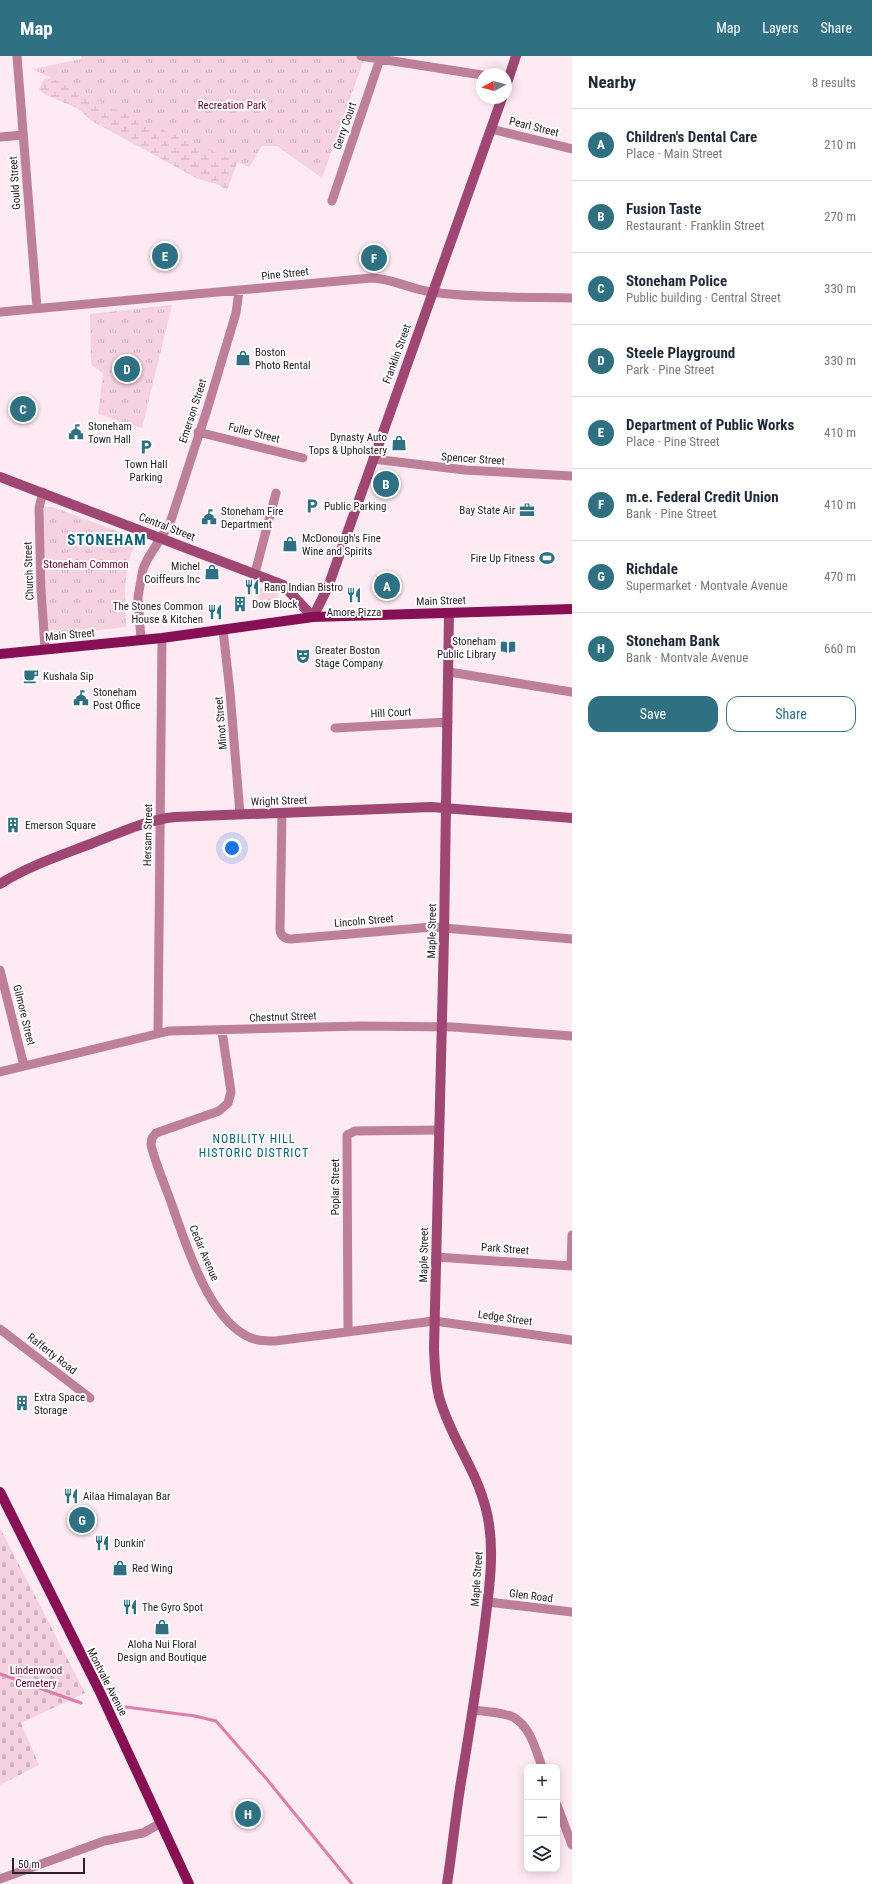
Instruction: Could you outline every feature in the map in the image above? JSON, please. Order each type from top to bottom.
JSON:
[{"type":"main road","name":"Main Street","points":[[0,654],[162,638],[313,617],[572,609]]},
{"type":"main road","name":"Montvale Avenue","points":[[0,1492],[99,1690],[189,1884]]},
{"type":"street","name":"Gould Street","points":[[17,56],[36,308]]},
{"type":"street","points":[[361,56],[476,74]]},
{"type":"street","points":[[512,68],[516,56]]},
{"type":"street","name":"Gerry Court","points":[[332,201],[380,59]]},
{"type":"street","name":"Franklin Street","points":[[313,617],[328,587],[500,104]]},
{"type":"street","name":"Pearl Street","points":[[491,129],[572,149]]},
{"type":"street","points":[[0,137],[24,135]]},
{"type":"street","name":"Pine Street","points":[[0,312],[371,278],[382,279],[433,292],[572,298]]},
{"type":"street","name":"Emerson Street","points":[[141,640],[139,587],[147,560],[170,523],[198,432],[207,410],[236,313],[239,291]]},
{"type":"street","name":"Fuller Street","points":[[198,432],[303,458]]},
{"type":"street","name":"Spencer Street","points":[[373,459],[465,470],[572,476]]},
{"type":"street","name":"Central Street","points":[[0,477],[161,537],[286,587],[313,617]]},
{"type":"street","name":"Church Street","points":[[43,492],[39,508],[45,649]]},
{"type":"street","points":[[255,574],[276,493]]},
{"type":"street","name":"Maple Street","points":[[447,1884],[462,1771],[474,1710],[492,1559],[488,1516],[484,1500],[474,1472],[447,1419],[439,1396],[434,1360],[444,928],[449,613]]},
{"type":"street","name":"Minot Street","points":[[223,630],[230,692],[240,814]]},
{"type":"street","name":"Hersam Street","points":[[158,1032],[162,638]]},
{"type":"street","points":[[449,672],[572,692]]},
{"type":"street","name":"Hill Court","points":[[335,728],[448,722]]},
{"type":"street","name":"Wright Street","points":[[0,884],[60,856],[160,819],[175,817],[446,807],[572,818]]},
{"type":"street","name":"Lincoln Street","points":[[282,813],[280,929],[284,937],[291,939],[432,927],[572,939]]},
{"type":"street","name":"Gilmore Street","points":[[0,970],[24,1066]]},
{"type":"street","name":"Chestnut Street","points":[[0,1072],[158,1032],[361,1026],[442,1027],[572,1036]]},
{"type":"street","name":"Cedar Avenue","points":[[222,1031],[231,1092],[228,1103],[219,1111],[156,1133],[150,1142],[195,1267],[207,1291],[237,1329],[249,1337],[262,1340],[275,1341],[434,1321]]},
{"type":"street","name":"Poplar Street","points":[[348,1332],[347,1135],[355,1131],[439,1130]]},
{"type":"street","points":[[572,1235],[572,1266]]},
{"type":"street","name":"Park Street","points":[[436,1257],[572,1266]]},
{"type":"street","name":"Ledge Street","points":[[434,1321],[572,1340]]},
{"type":"street","name":"Rafferty Road","points":[[0,1329],[90,1398]]},
{"type":"street","name":"Glen Road","points":[[488,1602],[572,1612]]},
{"type":"street","points":[[474,1710],[513,1717],[526,1728],[541,1764]]},
{"type":"street","points":[[560,1813],[572,1845]]},
{"type":"street","points":[[0,1879],[104,1841],[143,1833],[161,1823]]},
{"type":"green space","name":"Recreation Park","points":[[81,56],[365,56],[322,178],[277,146],[262,146],[249,167],[112,108],[33,69],[81,59]]},
{"type":"green space","points":[[60,76],[244,144],[227,190],[217,184],[198,179],[92,121],[77,108],[46,95],[39,90],[44,79]]},
{"type":"green space","points":[[172,305],[142,428],[98,414],[103,373],[91,365],[90,314]]},
{"type":"green space","name":"Stoneham Common","points":[[44,507],[53,507],[138,539],[129,560],[127,571],[125,593],[126,627],[47,636]]},
{"type":"green space","points":[[260,587],[278,594],[280,599],[274,607],[257,610]]},
{"type":"green space","name":"Lindenwood Cemetery","points":[[0,1528],[85,1693],[21,1723],[39,1765],[0,1785]]},
{"type":"waterway","points":[[0,1674],[81,1703]]},
{"type":"waterway","points":[[126,1707],[195,1716],[216,1721],[265,1777],[352,1884]]},
{"type":"place","name":"Department of Public Works","points":[[165,256]]},
{"type":"place","name":"m.e. Federal Credit Union","points":[[374,258]]},
{"type":"place","name":"Boston Photo Rental","points":[[243,358]]},
{"type":"place","name":"Steele Playground","points":[[127,369]]},
{"type":"place","name":"Stoneham Police","points":[[23,409]]},
{"type":"place","name":"Stoneham Town Hall","points":[[76,432]]},
{"type":"place","name":"Dynasty Auto Tops & Upholstery","points":[[399,443]]},
{"type":"place","name":"Town Hall Parking","points":[[146,447]]},
{"type":"place","name":"Fusion Taste","points":[[386,484]]},
{"type":"place","name":"Public Parking","points":[[312,506]]},
{"type":"place","name":"Bay State Air","points":[[527,510]]},
{"type":"place","name":"Stoneham Fire Department","points":[[209,517]]},
{"type":"place","name":"McDonough's Fine Wine and Spirits","points":[[290,544]]},
{"type":"place","name":"Fire Up Fitness","points":[[547,558]]},
{"type":"place","name":"Michel Coiffeurs Inc","points":[[212,572]]},
{"type":"place","name":"Children's Dental Care","points":[[387,586]]},
{"type":"place","name":"Rang Indian Bistro","points":[[252,587]]},
{"type":"place","name":"Amore Pizza","points":[[354,595]]},
{"type":"place","name":"Dow Block","points":[[240,604]]},
{"type":"place","name":"The Stones Common House & Kitchen","points":[[215,612]]},
{"type":"place","name":"Stoneham Public Library","points":[[508,647]]},
{"type":"place","name":"Greater Boston Stage Company","points":[[303,656]]},
{"type":"place","name":"Kushala Sip","points":[[31,676]]},
{"type":"place","name":"Stoneham Post Office","points":[[81,698]]},
{"type":"place","name":"Emerson Square","points":[[13,825]]},
{"type":"place","name":"Extra Space Storage","points":[[22,1403]]},
{"type":"place","name":"Ailaa Himalayan Bar","points":[[71,1496]]},
{"type":"place","name":"Richdale","points":[[82,1520]]},
{"type":"place","name":"Dunkin'","points":[[102,1543]]},
{"type":"place","name":"Red Wing","points":[[120,1568]]},
{"type":"place","name":"The Gyro Spot","points":[[130,1607]]},
{"type":"place","name":"Aloha Nui Floral Design and Boutique","points":[[162,1627]]},
{"type":"place","name":"Stoneham Bank","points":[[248,1814]]},
{"type":"district","name":"STONEHAM","points":[[107,540]]},
{"type":"district","name":"NOBILITY HILL HISTORIC DISTRICT","points":[[254,1146]]}]
